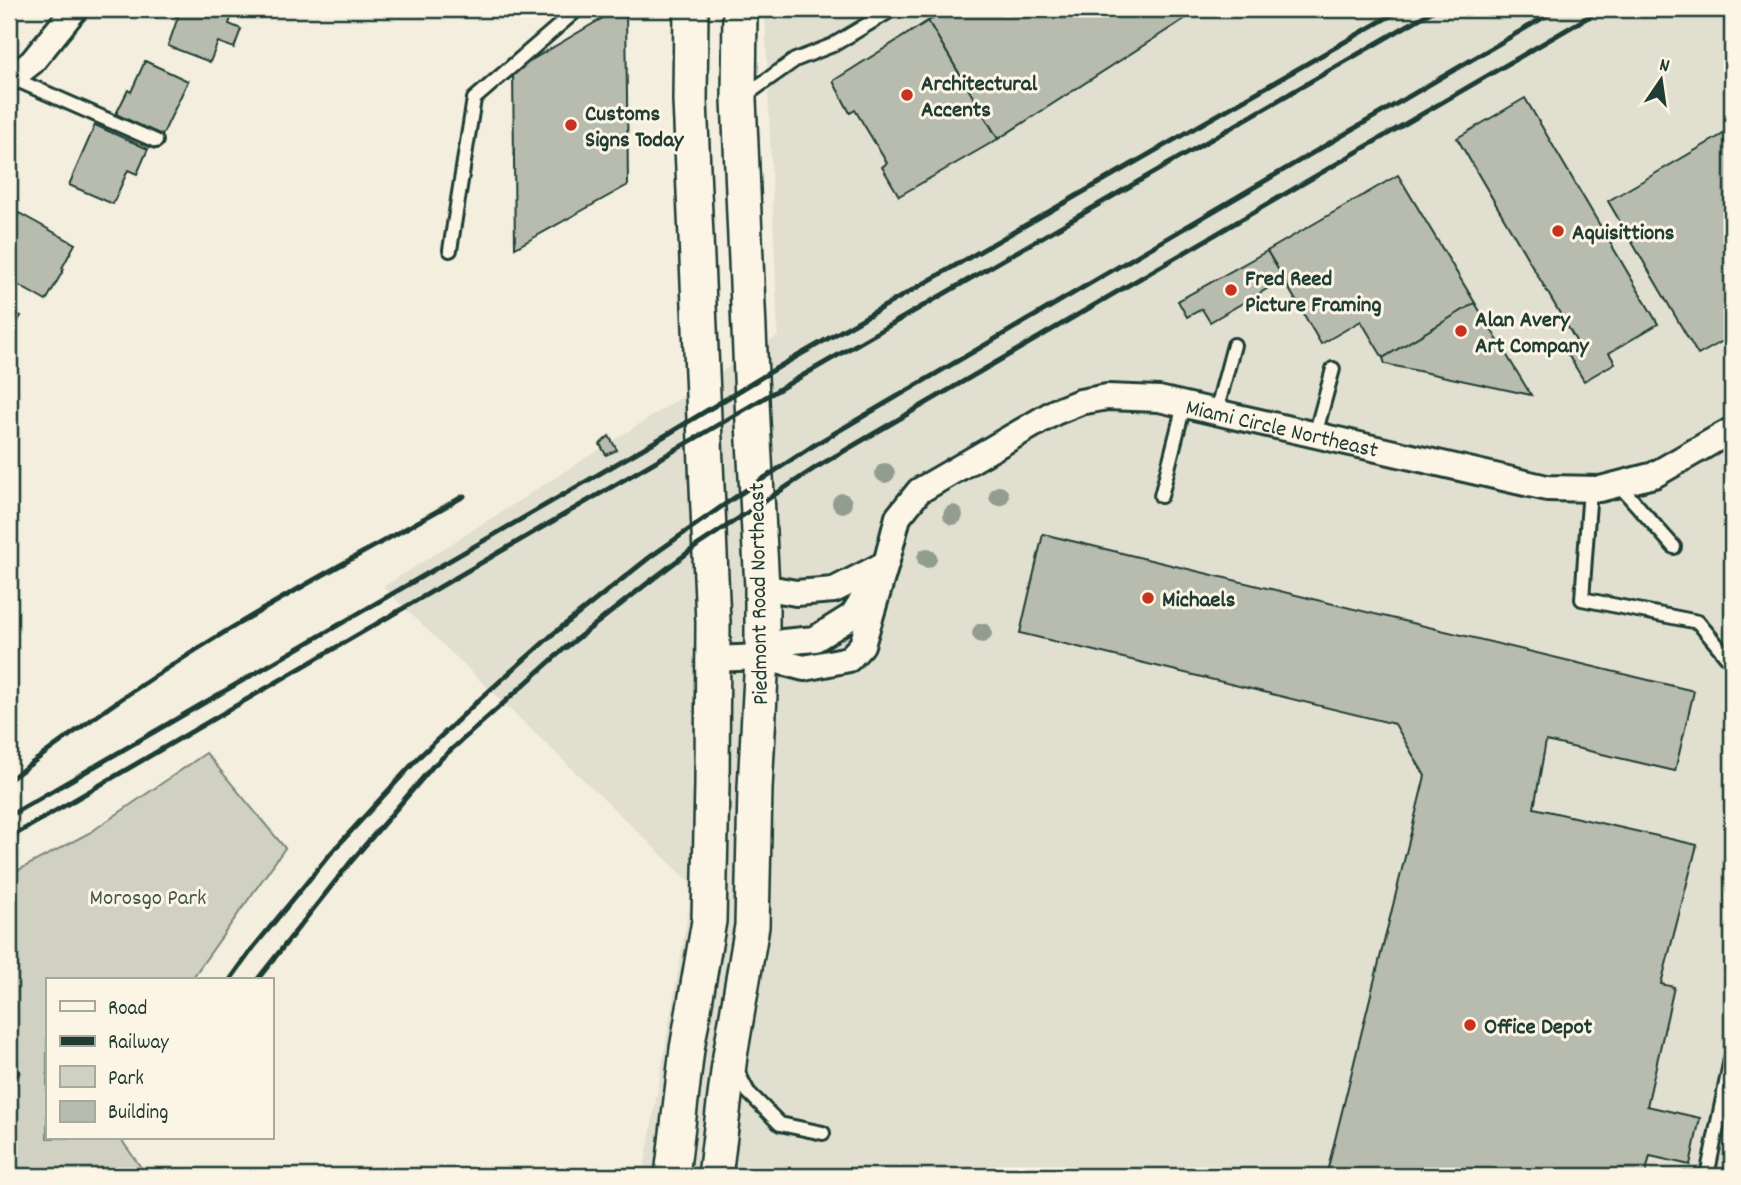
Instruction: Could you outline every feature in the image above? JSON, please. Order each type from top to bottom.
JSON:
[{"type":"main road","name":"Piedmont Road Northeast","points":[[671,1176],[687,1049],[709,921],[713,659],[690,101],[691,9]]},
{"type":"main road","name":"Piedmont Road Northeast","points":[[715,1176],[730,1056],[752,926],[755,788],[762,657],[762,587],[739,99],[740,9]]},
{"type":"street","points":[[10,79],[32,62],[75,9]]},
{"type":"street","name":"Miami Circle Northeast","points":[[713,659],[762,657],[804,668],[849,659],[862,645],[898,517],[919,491],[1055,412],[1080,402],[1107,397],[1159,399],[1547,488],[1600,489],[1654,475],[1732,430]]},
{"type":"street","points":[[762,587],[796,593],[834,590],[886,564]]},
{"type":"street","name":"Miami Circle Northeast","points":[[762,657],[783,642],[815,639],[852,616],[886,564]]},
{"type":"lane","points":[[450,250],[474,99],[578,9]]},
{"type":"lane","points":[[739,99],[795,60],[833,45],[892,9]]},
{"type":"lane","points":[[10,79],[156,141]]},
{"type":"lane","points":[[1216,412],[1234,345]]},
{"type":"lane","points":[[1315,435],[1333,369]]},
{"type":"lane","points":[[1161,496],[1184,405]]},
{"type":"lane","points":[[1619,485],[1674,547]]},
{"type":"lane","points":[[1590,489],[1582,599],[1698,622],[1732,663]]},
{"type":"lane","points":[[1706,1176],[1732,1054]]},
{"type":"lane","points":[[730,1056],[748,1092],[780,1125],[823,1133]]},
{"type":"path","points":[[9,1099],[20,1067]]},
{"type":"shaded area","points":[[765,9],[1732,9],[1732,1143],[1724,1176],[643,1176],[693,885],[383,587],[778,336]]},
{"type":"green space","name":"Morosgo Park","points":[[206,753],[285,848],[192,978],[46,978],[46,1140],[121,1140],[147,1176],[9,1176],[9,875],[91,832]]},
{"type":"building","points":[[178,9],[234,9],[229,24],[241,29],[234,48],[218,42],[210,62],[168,46]]},
{"type":"building","name":"Customs Signs Today","points":[[618,9],[626,9],[628,185],[515,248],[513,71]]},
{"type":"building","points":[[950,9],[1200,9],[998,139],[928,21]]},
{"type":"building","name":"Architectural Accents","points":[[928,21],[998,139],[899,196],[882,167],[887,163],[855,110],[850,113],[833,81]]},
{"type":"building","points":[[145,61],[188,81],[162,136],[116,114],[128,90],[131,92]]},
{"type":"building","name":"Aquisittions","points":[[1525,98],[1658,324],[1609,353],[1615,363],[1584,381],[1567,353],[1579,346],[1457,138]]},
{"type":"building","points":[[95,125],[148,149],[137,174],[128,170],[113,204],[69,185]]},
{"type":"building","points":[[1732,129],[1732,336],[1698,355],[1608,201]]},
{"type":"building","points":[[1398,175],[1475,303],[1383,358],[1361,321],[1321,344],[1267,251]]},
{"type":"building","points":[[19,213],[75,244],[46,301],[9,280],[9,232]]},
{"type":"building","name":"Fred Reed Picture Framing","points":[[1267,251],[1284,279],[1210,322],[1202,309],[1187,317],[1178,301]]},
{"type":"building","name":"Alan Avery Art Company","points":[[1475,303],[1531,395],[1385,364],[1383,358]]},
{"type":"building","points":[[9,309],[21,316],[9,335]]},
{"type":"building","points":[[609,436],[617,450],[606,455],[600,444]]},
{"type":"building","points":[[1043,534],[1694,691],[1675,771],[1546,741],[1534,808],[1697,845],[1661,984],[1674,987],[1647,1106],[1700,1118],[1690,1165],[1650,1156],[1645,1176],[1326,1176],[1425,776],[1395,724],[1020,633]]},
{"type":"railway","points":[[9,816],[668,434],[782,365],[1402,9]]},
{"type":"railway","points":[[9,838],[1436,9]]},
{"type":"railway","points":[[231,978],[331,853],[420,756],[553,634],[650,557],[811,447],[1558,9]]},
{"type":"railway","points":[[259,978],[349,864],[433,766],[564,649],[698,545],[815,468],[1602,9]]},
{"type":"railway","points":[[9,780],[111,706],[209,642],[464,496]]},
{"type":"place","name":"Architectural Accents","points":[[907,95]]},
{"type":"place","name":"Customs Signs Today","points":[[571,125]]},
{"type":"place","name":"Aquisittions","points":[[1558,231]]},
{"type":"place","name":"Fred Reed Picture Framing","points":[[1231,290]]},
{"type":"place","name":"Alan Avery Art Company","points":[[1461,331]]},
{"type":"place","name":"Michaels","points":[[1148,598]]},
{"type":"place","name":"Office Depot","points":[[1470,1025]]}]
